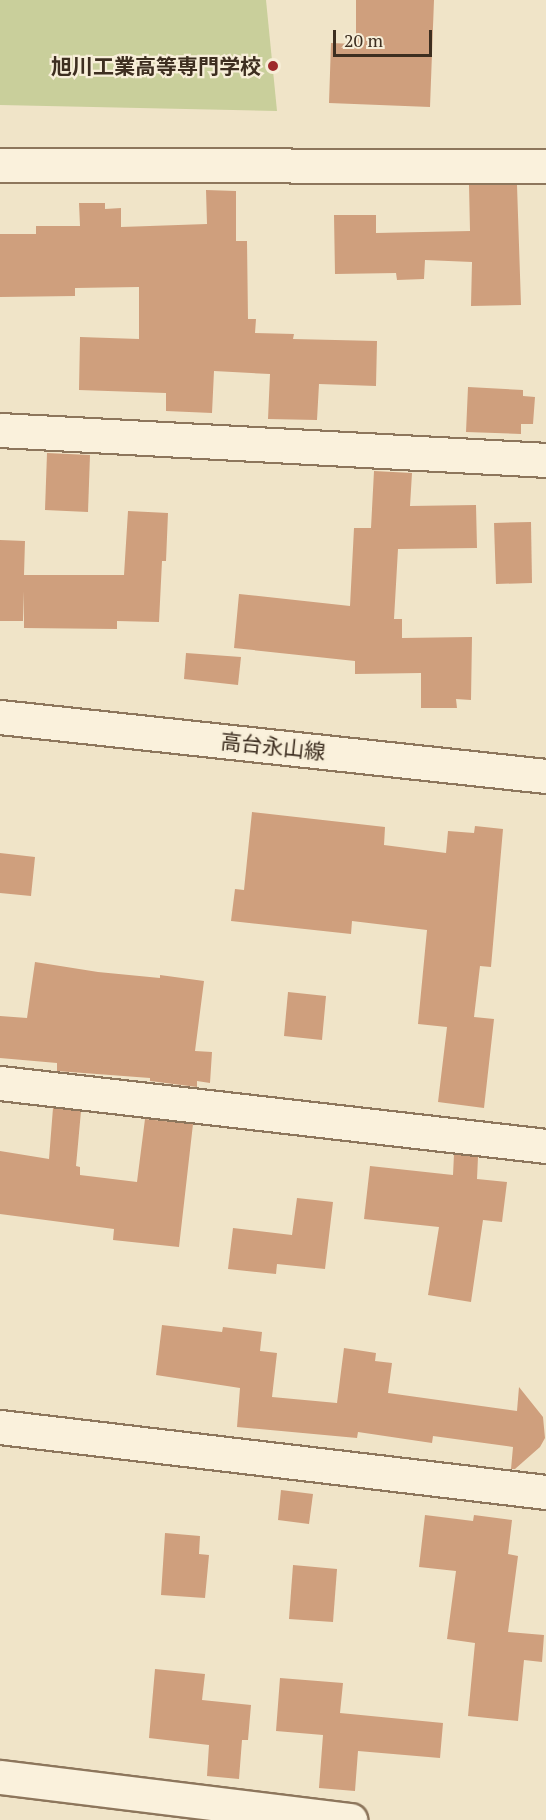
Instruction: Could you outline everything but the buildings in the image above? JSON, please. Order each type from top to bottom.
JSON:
[{"type":"street","points":[[0,165],[546,166]]},
{"type":"street","points":[[0,430],[546,460]]},
{"type":"street","name":"高台永山線","points":[[0,717],[546,776]]},
{"type":"street","points":[[0,1083],[546,1146]]},
{"type":"street","points":[[0,1427],[546,1492]]},
{"type":"street","points":[[0,1777],[350,1820]]},
{"type":"green space","points":[[0,0],[266,0],[277,111],[0,105]]},
{"type":"place","name":"旭川工業高等専門学校","points":[[273,66]]}]
